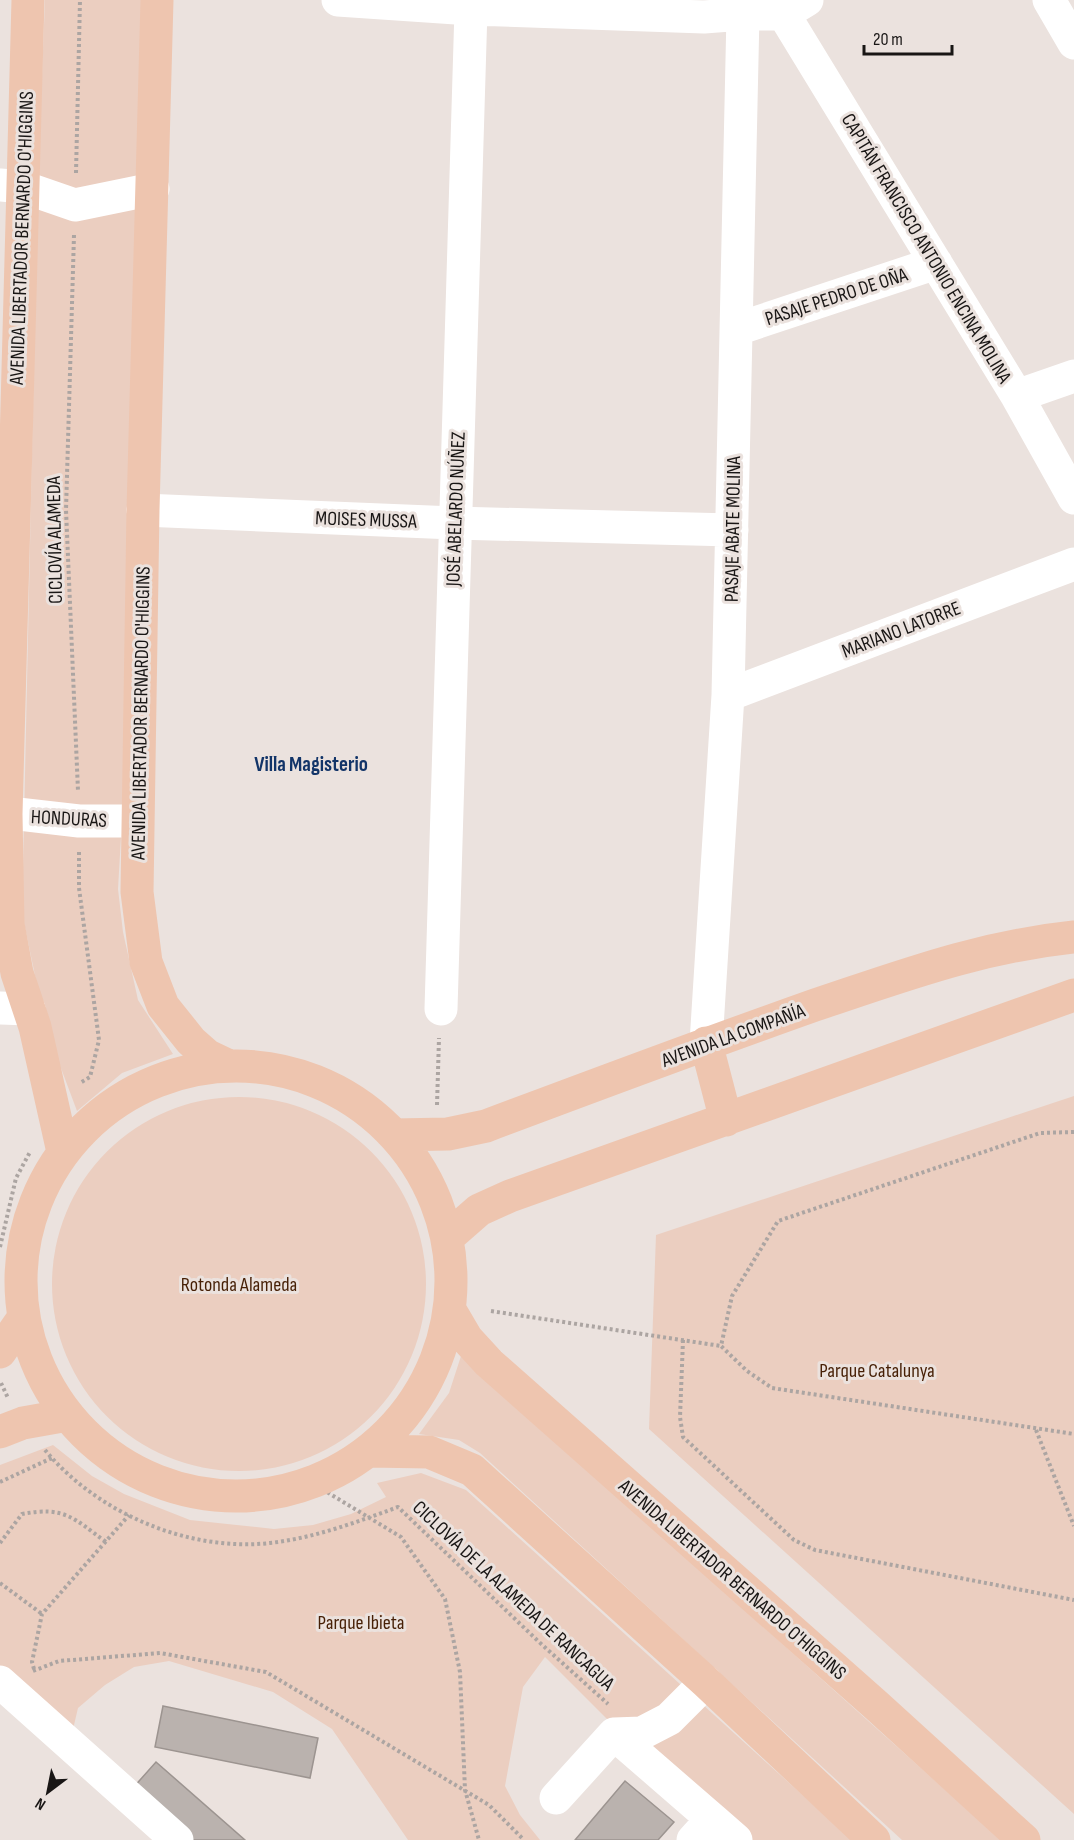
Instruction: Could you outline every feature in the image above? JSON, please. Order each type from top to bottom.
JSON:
[{"type":"main road","name":"AVENIDA LIBERTADOR BERNARDO O'HIGGINS","points":[[28,0],[11,186],[3,813],[8,924],[17,973],[14,1008],[63,1152]]},
{"type":"main road","name":"AVENIDA LIBERTADOR BERNARDO O'HIGGINS","points":[[158,0],[143,510],[137,820],[141,935],[155,989],[174,1021],[208,1056],[230,1066]]},
{"type":"main road","name":"AVENIDA LA COMPAÑÍA","points":[[394,1135],[448,1134],[486,1126],[706,1043],[946,960],[1034,941],[1074,937]]},
{"type":"main road","points":[[447,1238],[479,1210],[510,1196],[1074,995]]},
{"type":"main road","points":[[706,1043],[726,1120]]},
{"type":"main road","points":[[230,1066],[280,1071],[319,1083],[347,1096],[394,1135],[412,1158],[427,1183],[447,1238],[452,1286],[450,1310],[443,1342],[426,1384],[393,1429],[369,1451],[342,1470],[312,1483],[274,1493],[236,1496],[198,1493],[160,1483],[125,1466],[94,1443],[68,1415],[39,1369],[24,1317],[20,1283],[31,1214],[44,1182],[63,1152],[84,1128],[108,1107],[136,1090],[166,1077],[197,1069],[230,1066]]},
{"type":"main road","name":"AVENIDA LIBERTADOR BERNARDO O'HIGGINS","points":[[450,1310],[466,1339],[489,1363],[877,1706],[1024,1840]]},
{"type":"main road","points":[[0,1352],[24,1317]]},
{"type":"main road","points":[[12,1428],[68,1415]]},
{"type":"main road","points":[[369,1451],[429,1452],[472,1470],[706,1682],[874,1840]]},
{"type":"street","points":[[338,0],[471,9],[704,17],[743,14],[789,5]]},
{"type":"street","points":[[1049,0],[1074,43]]},
{"type":"street","name":"CAPITÁN FRANCISCO ANTONIO ENCINA MOLINA","points":[[789,5],[936,263],[1017,396],[1074,498]]},
{"type":"street","name":"JOSÉ ABELARDO NÚÑEZ","points":[[441,1010],[471,9]]},
{"type":"street","name":"PASAJE ABATE MOLINA","points":[[706,1043],[728,695],[743,14]]},
{"type":"street","points":[[11,186],[75,205],[153,189]]},
{"type":"street","name":"PASAJE PEDRO DE OÑA","points":[[737,329],[936,263]]},
{"type":"street","points":[[1017,396],[1074,376]]},
{"type":"street","name":"MOISES MUSSA","points":[[143,510],[454,523],[732,530]]},
{"type":"street","name":"MARIANO LATORRE","points":[[728,695],[1074,564]]},
{"type":"street","name":"HONDURAS","points":[[3,813],[79,821],[137,820]]},
{"type":"street","points":[[1034,941],[1074,924]]},
{"type":"street","points":[[556,1798],[628,1734],[669,1719],[706,1682]]},
{"type":"street","points":[[1,1683],[177,1840]]},
{"type":"street","points":[[628,1734],[702,1829],[736,1840]]},
{"type":"path","name":"CICLOVÍA ALAMEDA","points":[[80,0],[66,510],[80,888],[99,1040],[90,1077]]},
{"type":"path","points":[[441,1010],[436,1101],[448,1134]]},
{"type":"path","points":[[721,1346],[732,1296],[778,1221],[1040,1133],[1074,1132]]},
{"type":"path","points":[[490,1311],[721,1346],[747,1371],[772,1388],[1074,1434]]},
{"type":"path","points":[[683,1340],[680,1417],[683,1437],[794,1540],[815,1550],[1074,1600]]},
{"type":"path","name":"CICLOVÍA DE LA ALAMEDA DE RANCAGUA","points":[[12,1428],[52,1458],[92,1494],[129,1515],[193,1538],[232,1544],[269,1543],[369,1518],[398,1507],[538,1641],[628,1734]]},
{"type":"path","points":[[1036,1429],[1074,1526]]},
{"type":"path","points":[[0,1482],[52,1458]]},
{"type":"path","points":[[312,1483],[401,1537],[445,1599],[460,1672],[465,1790],[479,1840]]},
{"type":"path","points":[[0,1543],[22,1514],[47,1510],[68,1515],[106,1542]]},
{"type":"path","points":[[34,1671],[32,1662],[42,1614],[129,1515]]},
{"type":"path","points":[[0,1583],[42,1614]]},
{"type":"path","points":[[1,1683],[59,1661],[160,1653],[266,1672],[489,1805],[524,1840]]},
{"type":"green space","points":[[45,0],[149,0],[138,541],[118,889],[123,932],[138,1000],[173,1054],[122,1073],[77,1111],[46,1028],[22,913],[38,179]]},
{"type":"green space","name":"Parque Catalunya","points":[[1074,1096],[1074,1814],[649,1429],[656,1235]]},
{"type":"green space","name":"Rotonda Alameda","points":[[239,1097],[293,1105],[327,1119],[371,1152],[404,1196],[418,1230],[426,1284],[418,1338],[404,1372],[371,1416],[327,1449],[293,1463],[239,1471],[185,1463],[151,1449],[107,1416],[74,1372],[60,1338],[52,1284],[60,1230],[74,1196],[107,1152],[151,1119],[185,1105]]},
{"type":"green space","points":[[461,1356],[1001,1840],[902,1840],[480,1453],[459,1440],[419,1434],[449,1393]]},
{"type":"green space","name":"Parque Ibieta","points":[[53,1445],[92,1476],[124,1494],[190,1520],[274,1529],[313,1525],[351,1514],[386,1497],[377,1483],[421,1473],[466,1490],[852,1840],[718,1840],[636,1748],[545,1657],[523,1687],[505,1786],[520,1815],[540,1840],[408,1840],[332,1729],[273,1692],[169,1661],[134,1667],[105,1685],[78,1708],[67,1755],[0,1698],[0,1465]]},
{"type":"building","points":[[163,1706],[318,1738],[310,1778],[155,1747]]},
{"type":"building","points":[[156,1762],[245,1840],[190,1840],[132,1789]]},
{"type":"building","points":[[625,1781],[674,1822],[658,1840],[575,1840]]},
{"type":"district","name":"Villa Magisterio","points":[[311,764]]}]
